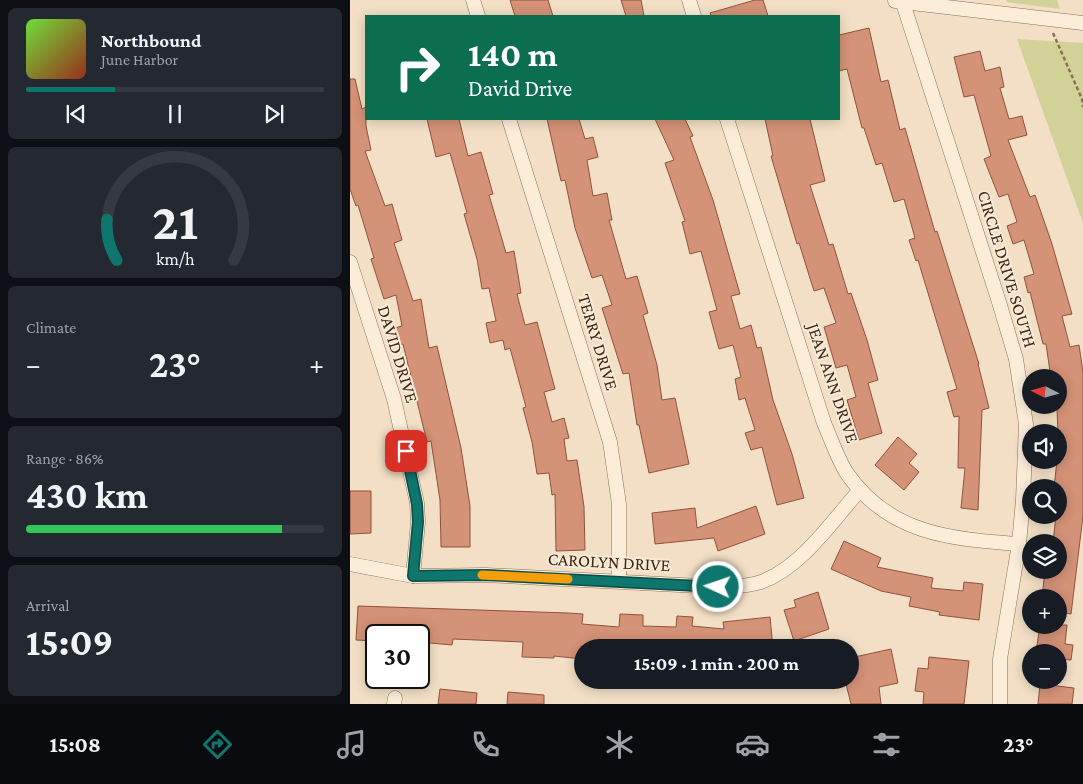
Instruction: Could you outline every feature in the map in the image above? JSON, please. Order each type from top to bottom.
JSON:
[{"type":"street","points":[[472,0],[478,15]]},
{"type":"street","points":[[689,0],[694,15]]},
{"type":"street","points":[[899,1],[1083,23]]},
{"type":"street","name":"CIRCLE DRIVE SOUTH","points":[[899,1],[1016,359],[1026,424],[1018,544],[1000,659],[1000,704]]},
{"type":"street","name":"TERRY DRIVE","points":[[509,120],[610,442],[619,504],[620,581]]},
{"type":"street","name":"JEAN ANN DRIVE","points":[[727,120],[824,423],[845,470],[860,490],[877,507],[914,527],[940,536],[962,540],[1018,544]]},
{"type":"street","name":"DAVID DRIVE","points":[[350,262],[394,399],[417,504],[418,522],[413,576]]},
{"type":"street","name":"CAROLYN DRIVE","points":[[350,564],[413,576],[486,575],[718,587],[745,586],[762,582],[795,562],[860,490]]},
{"type":"path","points":[[1047,19],[1082,99],[1083,108]]},
{"type":"shaded area","points":[[1006,0],[1057,0],[1060,9],[1007,2]]},
{"type":"shaded area","points":[[1017,39],[1083,43],[1083,223]]},
{"type":"building","points":[[510,0],[548,0],[553,15],[515,15]]},
{"type":"building","points":[[621,0],[641,0],[644,15],[626,15]]},
{"type":"building","points":[[755,0],[763,0],[768,15],[711,15],[710,13]]},
{"type":"building","points":[[869,28],[881,82],[888,80],[900,130],[905,128],[935,232],[937,231],[979,364],[989,408],[982,410],[978,510],[961,508],[965,468],[958,468],[959,416],[954,417],[947,392],[957,389],[918,260],[916,261],[909,240],[915,238],[904,199],[894,202],[882,163],[876,165],[864,128],[862,128],[847,69],[840,71],[840,35]]},
{"type":"building","points":[[980,51],[985,71],[1000,67],[1004,87],[1000,88],[1009,119],[1022,116],[1027,135],[1008,140],[1030,197],[1035,195],[1052,244],[1072,314],[1062,316],[1070,347],[1079,345],[1083,372],[1083,516],[1071,614],[1067,613],[1067,589],[1043,589],[1044,579],[1067,579],[1067,534],[1054,534],[1055,524],[1067,524],[1067,479],[1055,479],[1056,469],[1067,469],[1067,424],[1058,424],[1057,414],[1068,414],[1068,369],[1050,369],[1046,344],[1043,344],[1030,292],[1028,293],[1024,277],[1034,274],[1024,240],[1013,244],[1007,226],[1017,222],[1008,194],[999,197],[984,159],[991,156],[974,95],[964,97],[954,57]]},
{"type":"building","points":[[350,79],[355,79],[362,109],[365,108],[365,120],[371,150],[365,151],[385,206],[392,204],[402,240],[394,243],[413,301],[421,299],[429,348],[437,346],[461,448],[470,506],[470,547],[441,547],[440,500],[431,441],[427,442],[403,344],[398,345],[395,328],[402,326],[396,295],[384,299],[371,259],[374,258],[358,205],[356,206],[350,189]]},
{"type":"building","points":[[427,120],[459,120],[468,156],[481,152],[493,194],[489,195],[506,253],[514,251],[521,293],[517,294],[525,325],[537,322],[555,389],[544,392],[552,422],[564,418],[569,438],[564,439],[567,461],[577,460],[584,507],[585,550],[556,551],[555,494],[552,495],[549,473],[537,474],[532,442],[523,408],[526,407],[510,348],[505,350],[503,340],[490,343],[486,323],[496,321],[489,288],[482,289],[477,259],[464,214],[467,213],[450,153],[436,157]]},
{"type":"building","points":[[547,120],[579,120],[585,139],[593,137],[598,157],[587,160],[593,196],[607,193],[612,220],[609,220],[626,279],[637,276],[648,313],[643,315],[657,365],[662,400],[675,398],[689,464],[649,473],[639,425],[637,425],[629,373],[623,374],[602,308],[612,305],[602,275],[592,278],[575,228],[565,180],[561,181]]},
{"type":"building","points":[[655,120],[685,120],[693,136],[690,137],[713,200],[740,294],[731,296],[740,329],[751,325],[757,348],[761,347],[773,400],[792,454],[804,498],[777,505],[762,447],[751,450],[745,433],[755,430],[745,398],[739,400],[735,379],[741,377],[733,345],[719,349],[709,312],[717,310],[701,251],[690,254],[682,222],[685,221],[665,163],[674,160]]},
{"type":"building","points":[[765,120],[810,120],[825,181],[810,185],[829,245],[833,244],[848,294],[851,293],[867,340],[878,380],[868,383],[882,433],[859,440],[847,400],[856,397],[847,365],[836,368],[824,327],[836,323],[824,288],[814,291],[799,243],[797,244],[771,156],[773,156]]},
{"type":"building","points":[[898,437],[917,454],[909,463],[919,472],[904,490],[875,465]]},
{"type":"building","points":[[350,491],[371,491],[371,533],[350,534]]},
{"type":"building","points":[[756,506],[765,534],[718,551],[714,538],[655,544],[652,513],[695,508],[697,528]]},
{"type":"building","points":[[844,541],[881,558],[877,567],[933,578],[931,588],[963,591],[964,582],[983,584],[979,620],[939,615],[940,612],[909,606],[911,597],[881,591],[831,569]]},
{"type":"building","points":[[818,592],[829,629],[800,639],[793,639],[784,610],[796,607],[794,600]]},
{"type":"building","points":[[358,606],[583,614],[582,624],[619,627],[620,614],[643,615],[643,626],[676,627],[677,616],[693,617],[692,626],[724,629],[723,622],[770,617],[772,639],[574,639],[574,658],[554,656],[554,658],[522,657],[523,642],[453,639],[452,645],[430,643],[430,624],[365,624],[365,640],[356,640]]},
{"type":"building","points":[[1039,634],[1066,634],[1065,644],[1037,644]]},
{"type":"building","points":[[1067,644],[1073,645],[1071,660],[1067,660]]},
{"type":"building","points":[[891,649],[898,683],[879,687],[881,704],[851,704],[847,689],[859,689],[859,656]]},
{"type":"building","points":[[929,657],[969,661],[964,704],[923,704],[924,692],[915,691],[918,668],[928,669]]},
{"type":"building","points":[[1074,688],[1072,704],[1038,704],[1040,689]]},
{"type":"building","points":[[440,689],[477,693],[476,704],[438,704]]},
{"type":"building","points":[[508,692],[544,695],[544,704],[507,704]]},
{"type":"slow traffic","points":[[482,575],[568,579]]},
{"type":"route","points":[[406,451],[417,504],[418,522],[413,576],[486,575],[718,587]]}]
